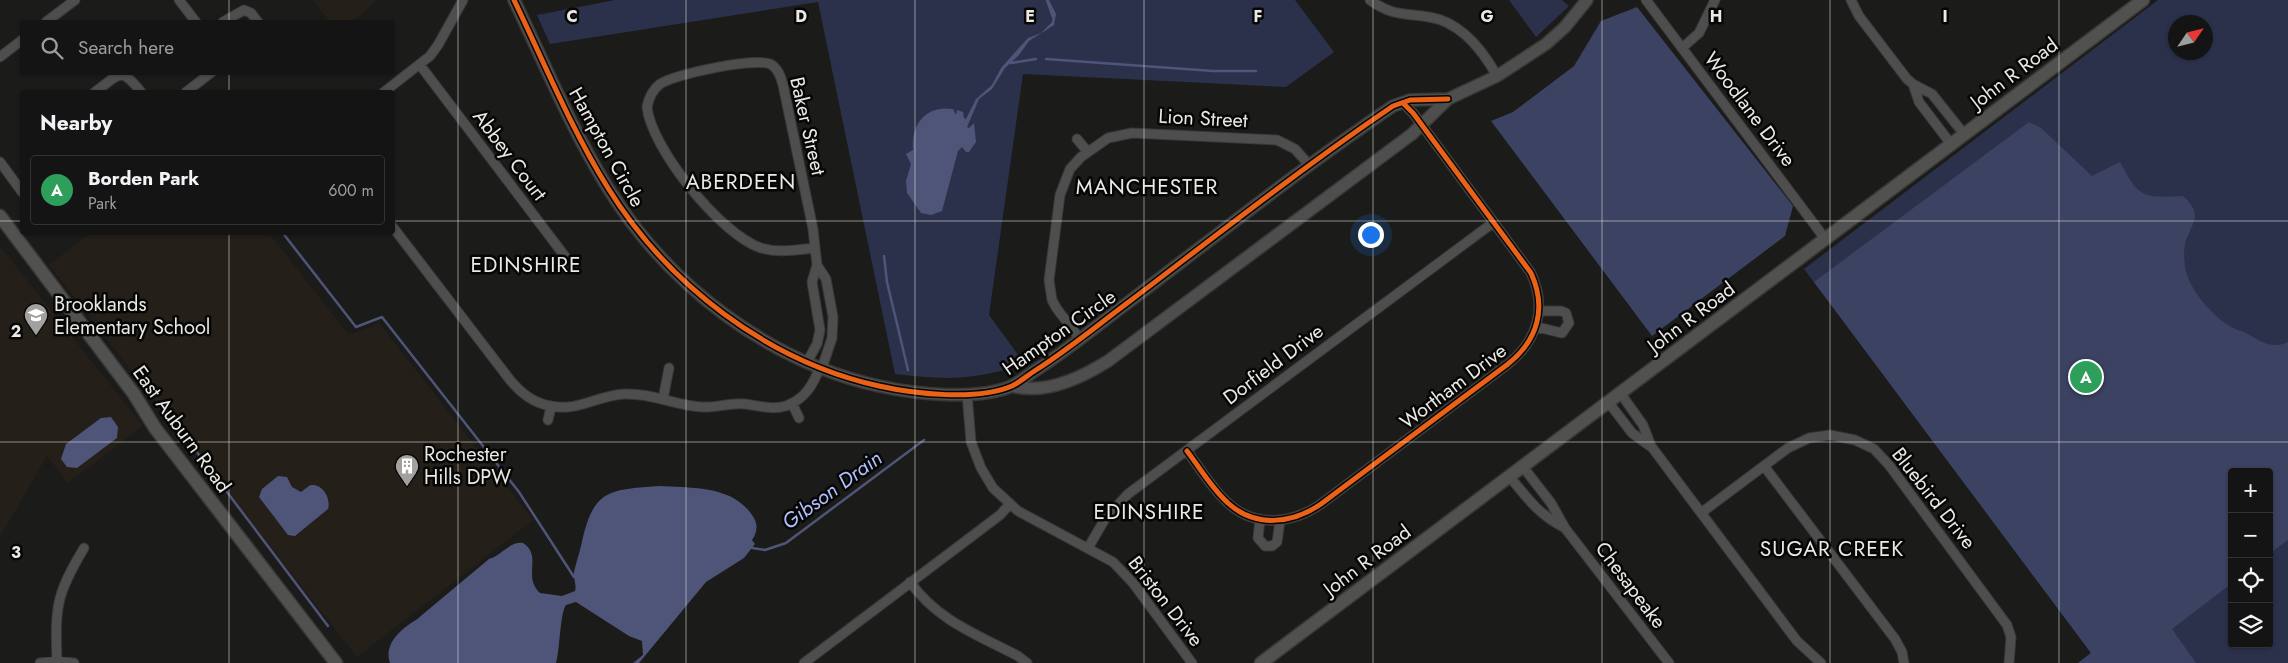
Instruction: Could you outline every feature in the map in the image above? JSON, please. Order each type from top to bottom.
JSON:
[{"type":"main road","name":"John R Road","points":[[1261,663],[2143,0]]},
{"type":"main road","name":"East Auburn Road","points":[[0,216],[19,234],[134,394],[156,428],[336,663]]},
{"type":"street","points":[[49,20],[75,0]]},
{"type":"street","points":[[179,0],[194,20]]},
{"type":"street","points":[[387,90],[420,65],[438,45],[462,0]]},
{"type":"street","name":"Hampton Circle","points":[[514,0],[597,170],[632,225],[668,265],[712,305],[755,335],[807,362],[864,383],[930,394],[967,394],[1012,386],[1028,389],[1072,379],[1100,366],[1422,126],[1448,99],[1497,76],[1546,44],[1565,27],[1587,0]]},
{"type":"street","points":[[1370,0],[1397,14],[1434,18],[1451,24],[1478,46],[1497,76]]},
{"type":"street","name":"Woodlane Drive","points":[[1646,0],[1826,240]]},
{"type":"street","points":[[1682,48],[1699,33],[1715,0]]},
{"type":"street","points":[[1851,0],[1859,16],[1913,84],[1920,102],[1951,144]]},
{"type":"street","points":[[226,20],[244,10],[251,13],[256,20]]},
{"type":"street","points":[[0,57],[20,42]]},
{"type":"street","name":"Baker Street","points":[[792,403],[809,391],[821,368],[832,338],[833,317],[826,279],[817,265],[813,229],[782,86],[776,68],[766,62],[752,62],[680,76],[667,80],[655,89],[647,107],[654,133],[678,172],[717,216],[745,240],[762,248],[784,251],[814,248]]},
{"type":"street","name":"Abbey Court","points":[[420,65],[573,267]]},
{"type":"street","points":[[98,90],[121,75]]},
{"type":"street","points":[[125,75],[130,78],[139,90]]},
{"type":"street","points":[[189,90],[208,75]]},
{"type":"street","points":[[1913,84],[1932,94],[1964,134]]},
{"type":"street","name":"Hampton Circle","points":[[1012,386],[1080,339],[1393,106],[1410,100],[1448,99]]},
{"type":"street","name":"Wortham Drive","points":[[1187,451],[1227,502],[1240,512],[1260,519],[1280,521],[1304,515],[1508,364],[1523,350],[1537,326],[1540,311],[1538,292],[1531,273],[1422,126],[1402,102]]},
{"type":"street","name":"Lion Street","points":[[1080,339],[1052,300],[1049,271],[1063,186],[1070,170],[1087,151],[1108,138],[1144,132],[1277,140],[1295,149],[1310,166]]},
{"type":"street","points":[[1077,139],[1087,151]]},
{"type":"street","points":[[0,162],[20,189]]},
{"type":"street","name":"Dorfield Drive","points":[[1088,548],[1105,520],[1120,502],[1494,222]]},
{"type":"street","points":[[395,230],[516,387],[530,399],[551,407],[577,407],[624,394],[663,399],[701,407],[738,403],[773,408],[792,403],[799,418]]},
{"type":"street","name":"Baker Street","points":[[807,362],[819,337],[819,318],[812,282],[817,265]]},
{"type":"street","points":[[1537,326],[1562,333],[1569,323],[1566,314],[1561,311],[1540,311]]},
{"type":"street","points":[[819,318],[833,317]]},
{"type":"street","points":[[663,399],[669,368]]},
{"type":"street","name":"Briston Drive","points":[[967,394],[972,442],[986,478],[1009,504],[1102,555],[1121,570],[1192,663]]},
{"type":"street","points":[[1621,394],[1644,425],[1651,446],[1701,514],[1797,641],[1821,663]]},
{"type":"street","points":[[1609,403],[1632,434],[1651,446]]},
{"type":"street","points":[[548,420],[551,407]]},
{"type":"street","name":"Bluebird Drive","points":[[1701,514],[1798,442],[1819,436],[1848,438],[1874,449],[1889,464],[2007,626],[2012,637],[2009,663]]},
{"type":"street","points":[[1764,466],[1894,639],[1902,652],[1904,663]]},
{"type":"street","name":"Chesapeake","points":[[1523,467],[1551,503],[1565,528],[1669,663]]},
{"type":"street","name":"Chesapeake","points":[[1510,477],[1539,512],[1565,528]]},
{"type":"street","points":[[804,663],[1000,515],[1009,504]]},
{"type":"street","points":[[1260,519],[1258,538],[1261,544],[1268,546],[1277,542],[1280,521]]},
{"type":"street","points":[[57,661],[58,602],[66,579],[84,548]]},
{"type":"street","points":[[910,582],[927,603],[944,618],[1018,656],[1027,663]]},
{"type":"street","points":[[40,663],[57,661],[74,663]]},
{"type":"shaded area","points":[[313,0],[377,0],[356,20],[328,20]]},
{"type":"shaded area","points":[[615,0],[1295,0],[1334,52],[1286,87],[1023,74],[989,315],[1024,363],[976,376],[960,378],[929,377],[895,374],[818,2],[550,44],[537,15]]},
{"type":"shaded area","points":[[1046,0],[1049,0],[1056,14],[1054,25],[1029,41],[1019,55],[1005,68],[992,89],[979,99],[967,127],[969,128],[974,123],[976,142],[969,152],[966,152],[962,147],[958,151],[942,211],[931,215],[921,213],[907,193],[906,181],[911,164],[906,154],[913,150],[914,132],[917,125],[928,114],[935,110],[943,109],[953,109],[956,115],[957,110],[963,112],[966,119],[976,99],[992,85],[1001,68],[1028,38],[1041,33],[1052,22],[1053,14]]},
{"type":"shaded area","points":[[1509,0],[1562,0],[1569,6],[1536,37]]},
{"type":"shaded area","points":[[2158,0],[2288,0],[2288,663],[2078,663],[2091,653],[1804,269]]},
{"type":"shaded area","points":[[1637,7],[1793,206],[1785,236],[1652,336],[1491,121],[1513,112],[1574,66],[1601,21]]},
{"type":"shaded area","points":[[2029,122],[2041,128],[2092,176],[2120,162],[2132,183],[2143,193],[2159,197],[2183,196],[2193,207],[2195,217],[2185,244],[2185,268],[2192,286],[2202,301],[2215,315],[2232,328],[2266,344],[2276,345],[2288,342],[2288,540],[2273,551],[2273,468],[2228,468],[2228,586],[2172,629],[2196,663],[2078,663],[2091,653],[1814,282]]},
{"type":"shaded area","points":[[87,235],[271,235],[349,335],[379,323],[533,520],[357,657],[49,265]]},
{"type":"shaded area","name":"Brooklands Elementary School","points":[[0,246],[143,426],[68,483],[47,456],[0,537]]},
{"type":"shaded area","points":[[111,417],[118,427],[117,438],[77,468],[67,467],[61,459],[66,444],[101,418]]},
{"type":"shaded area","points":[[278,476],[287,477],[292,487],[301,492],[311,485],[316,485],[326,493],[328,509],[295,536],[288,535],[259,497],[262,489]]},
{"type":"shaded area","points":[[659,486],[710,490],[733,498],[744,505],[754,518],[756,527],[752,540],[755,544],[744,558],[706,582],[639,663],[633,663],[643,655],[642,641],[629,636],[576,602],[566,605],[564,609],[556,663],[390,663],[389,649],[391,643],[405,627],[489,559],[514,544],[523,543],[529,548],[532,554],[533,580],[535,587],[540,593],[562,596],[575,591],[575,569],[586,528],[597,503],[614,492]]},
{"type":"waterway","name":"Gibson Drain","points":[[1047,0],[1053,17]]},
{"type":"waterway","points":[[1011,63],[1036,59]]},
{"type":"waterway","points":[[1046,59],[1213,71],[1256,71]]},
{"type":"waterway","points":[[284,235],[356,327],[382,317],[519,492],[574,577]]},
{"type":"waterway","name":"Gibson Drain","points":[[884,256],[887,282],[908,370]]},
{"type":"waterway","name":"Gibson Drain","points":[[752,548],[765,550],[786,543],[924,440]]},
{"type":"waterway","points":[[193,447],[328,626]]},
{"type":"cycle path","points":[[514,0],[570,119],[608,188],[632,223],[660,256],[691,287],[724,314],[760,338],[798,358],[838,374],[879,386],[946,395],[998,391],[1012,386],[1072,345],[1293,177],[1393,106],[1410,100],[1448,99]]},
{"type":"cycle path","points":[[1187,451],[1217,491],[1239,511],[1250,517],[1262,520],[1286,519],[1298,516],[1321,504],[1508,364],[1518,355],[1533,334],[1539,311],[1536,286],[1531,273],[1413,113],[1403,103]]},
{"type":"place","name":"Brooklands Elementary School","points":[[36,336]]},
{"type":"place","name":"Borden Park","points":[[2086,377]]},
{"type":"place","name":"Rochester Hills DPW","points":[[407,487]]},
{"type":"district","name":"ABERDEEN","points":[[741,182]]},
{"type":"district","name":"MANCHESTER","points":[[1147,187]]},
{"type":"district","name":"EDINSHIRE","points":[[526,265]]},
{"type":"district","name":"EDINSHIRE","points":[[1149,512]]},
{"type":"district","name":"SUGAR CREEK","points":[[1832,549]]}]
